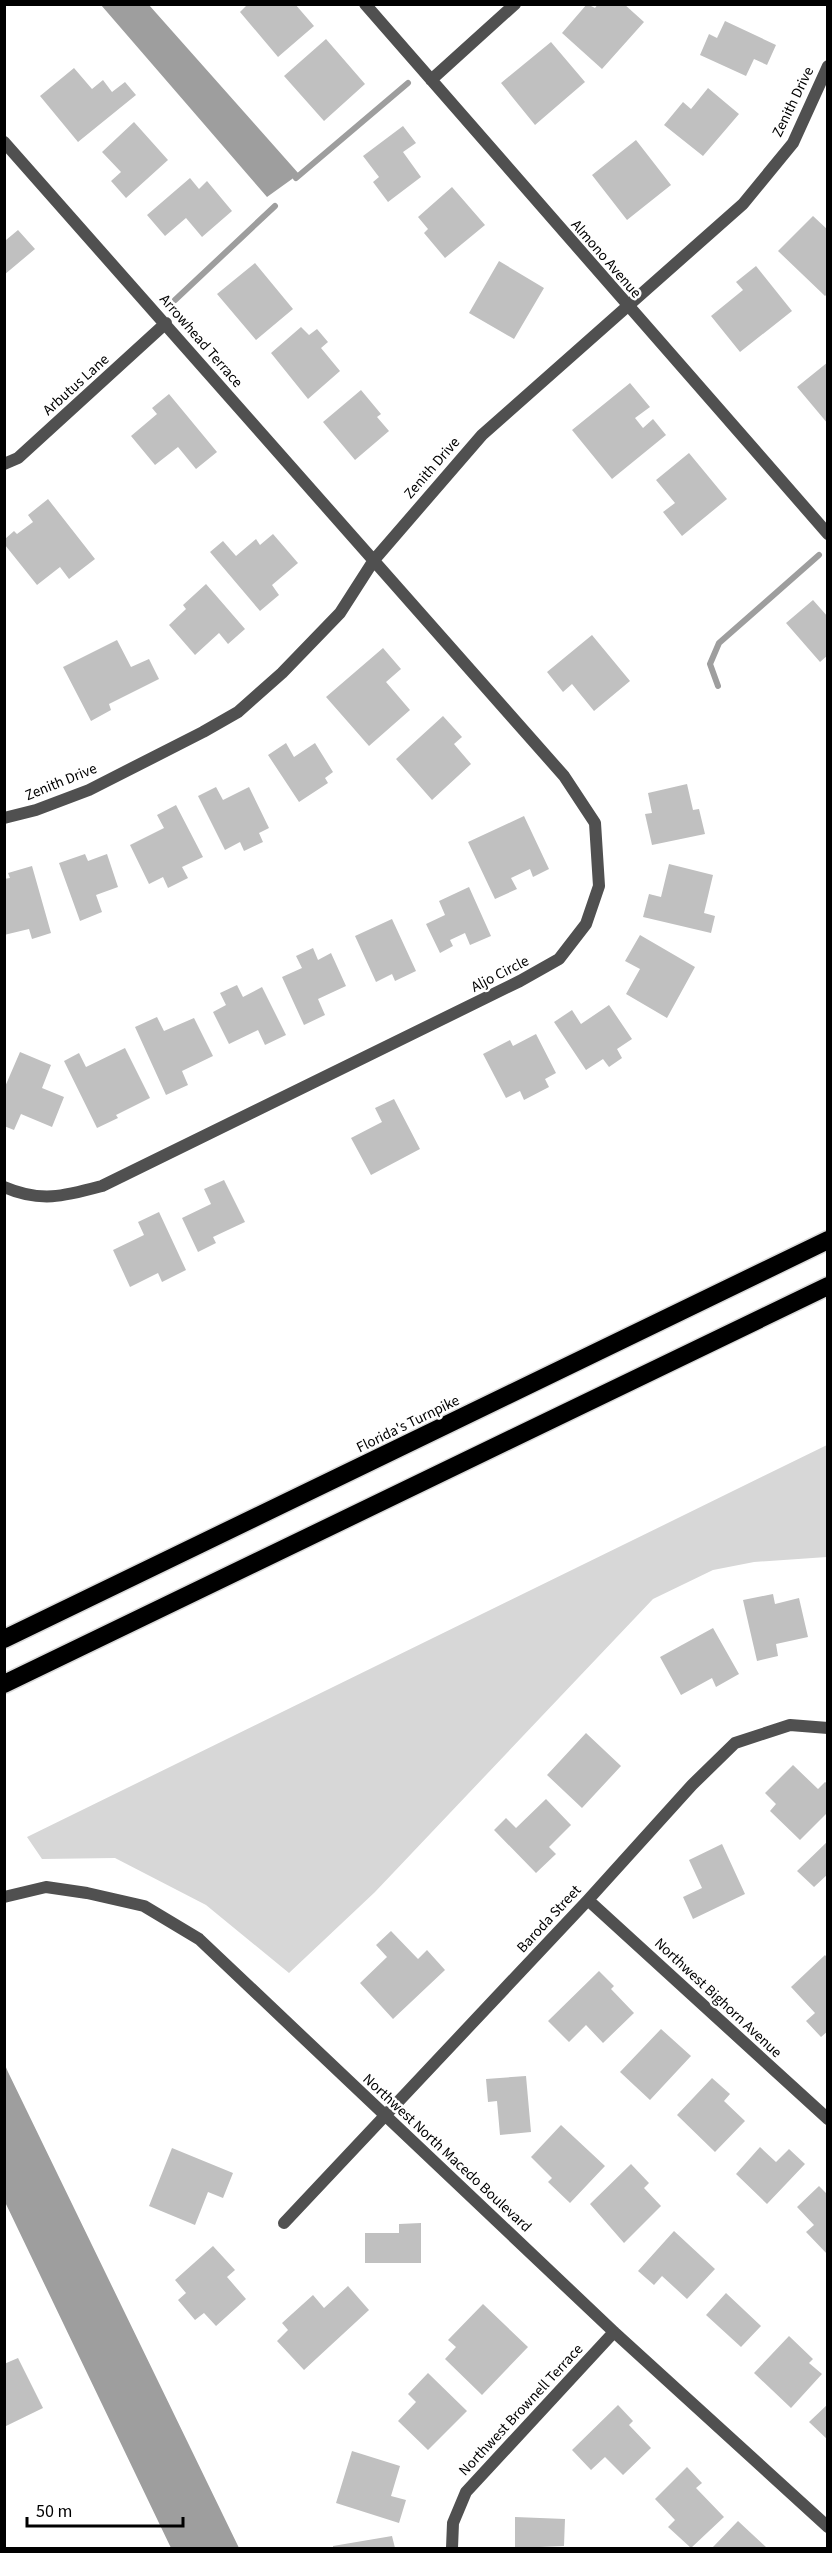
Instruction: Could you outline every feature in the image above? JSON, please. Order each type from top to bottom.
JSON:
[{"type":"highway","name":"Florida's Turnpike","points":[[4,1639],[828,1240]]},
{"type":"highway","points":[[4,1684],[828,1286]]},
{"type":"street","name":"Almono Avenue","points":[[364,4],[827,533]]},
{"type":"street","points":[[431,80],[515,4]]},
{"type":"street","name":"Zenith Drive","points":[[4,818],[36,810],[89,789],[238,711],[304,654],[340,613],[374,560],[482,435],[743,204],[792,143],[828,66]]},
{"type":"street","name":"Arrowhead Terrace","points":[[4,142],[374,560]]},
{"type":"street","name":"Arbutus Lane","points":[[4,464],[18,458],[166,323]]},
{"type":"street","name":"Aljo Circle","points":[[4,1187],[22,1194],[59,1198],[102,1186],[520,981],[559,959],[586,924],[599,886],[595,823],[564,776],[374,560]]},
{"type":"street","name":"Baroda Street","points":[[284,2223],[588,1900],[692,1785],[735,1743],[790,1725],[828,1728]]},
{"type":"street","name":"Northwest North Macedo Boulevard","points":[[4,1897],[46,1887],[144,1906],[199,1939],[614,2332],[828,2528]]},
{"type":"street","name":"Northwest Bighorn Avenue","points":[[588,1900],[828,2119]]},
{"type":"street","name":"Northwest Brownell Terrace","points":[[452,2548],[453,2523],[466,2492],[614,2332]]},
{"type":"shaded area","points":[[101,5],[149,5],[299,174],[267,197]]},
{"type":"shaded area","points":[[827,1445],[827,1557],[754,1562],[713,1570],[653,1599],[375,1892],[289,1973],[206,1905],[115,1858],[42,1859],[27,1837]]},
{"type":"shaded area","points":[[5,2065],[239,2548],[171,2548],[5,2202]]},
{"type":"building","points":[[248,4],[295,4],[314,26],[278,57],[240,12]]},
{"type":"building","points":[[587,4],[595,8],[598,4],[624,4],[644,22],[602,69],[562,33]]},
{"type":"building","points":[[725,21],[776,45],[767,65],[754,59],[746,76],[700,55],[709,34],[717,38]]},
{"type":"building","points":[[326,39],[365,84],[324,121],[284,76]]},
{"type":"building","points":[[551,42],[585,82],[535,125],[501,83]]},
{"type":"building","points":[[74,68],[92,89],[103,80],[112,92],[125,82],[136,95],[78,142],[40,96]]},
{"type":"building","points":[[708,88],[739,114],[703,156],[664,125],[683,102],[691,109]]},
{"type":"building","points":[[134,122],[168,160],[126,198],[111,181],[121,172],[102,152]]},
{"type":"building","points":[[403,126],[416,143],[403,152],[421,177],[388,202],[373,182],[379,177],[363,156]]},
{"type":"building","points":[[636,140],[671,185],[627,220],[592,175]]},
{"type":"building","points":[[190,178],[199,189],[207,181],[232,211],[202,237],[186,218],[165,236],[147,215]]},
{"type":"building","points":[[452,187],[485,225],[445,258],[424,233],[428,229],[418,217]]},
{"type":"building","points":[[813,216],[828,230],[828,293],[825,296],[778,251]]},
{"type":"building","points":[[18,230],[35,249],[4,275],[4,238],[6,240]]},
{"type":"building","points":[[499,261],[544,288],[514,339],[469,313]]},
{"type":"building","points":[[255,263],[293,309],[256,340],[217,294]]},
{"type":"building","points":[[756,266],[792,311],[740,352],[711,316],[743,290],[736,282]]},
{"type":"building","points":[[301,327],[309,335],[317,329],[328,342],[321,348],[340,371],[308,399],[271,353]]},
{"type":"building","points":[[828,362],[828,424],[797,387]]},
{"type":"building","points":[[630,383],[650,407],[635,418],[643,428],[653,419],[666,435],[612,479],[572,430]]},
{"type":"building","points":[[361,390],[381,414],[377,417],[389,431],[355,460],[323,422]]},
{"type":"building","points":[[169,394],[217,452],[196,469],[178,447],[155,465],[131,436],[157,414],[152,408]]},
{"type":"building","points":[[689,453],[727,499],[682,536],[663,512],[675,503],[656,480]]},
{"type":"building","points":[[48,499],[95,559],[69,579],[60,567],[37,585],[5,545],[5,539],[14,531],[17,534],[33,522],[28,515]]},
{"type":"building","points":[[273,534],[298,563],[272,585],[279,595],[260,611],[210,552],[223,541],[236,556],[256,539],[260,545]]},
{"type":"building","points":[[206,584],[245,629],[228,644],[219,633],[195,655],[169,625],[186,609],[183,605]]},
{"type":"building","points":[[813,600],[828,617],[828,655],[820,662],[786,623]]},
{"type":"building","points":[[592,635],[630,681],[594,711],[572,684],[563,692],[547,672]]},
{"type":"building","points":[[117,640],[131,667],[149,659],[159,679],[109,704],[111,710],[91,721],[63,667]]},
{"type":"building","points":[[383,648],[401,669],[386,682],[410,710],[369,746],[326,697]]},
{"type":"building","points":[[443,716],[462,737],[454,744],[471,764],[432,800],[396,759]]},
{"type":"building","points":[[286,743],[294,757],[315,743],[333,772],[325,778],[328,783],[299,802],[268,755]]},
{"type":"building","points":[[687,784],[693,810],[699,809],[705,834],[652,845],[645,814],[652,813],[648,793]]},
{"type":"building","points":[[216,787],[223,800],[249,787],[269,828],[259,833],[263,842],[244,851],[240,842],[225,850],[198,796]]},
{"type":"building","points":[[176,805],[203,857],[182,867],[188,878],[168,888],[163,877],[149,884],[130,845],[164,828],[157,815]]},
{"type":"building","points":[[524,816],[549,869],[533,877],[530,869],[511,878],[517,889],[495,899],[468,842]]},
{"type":"building","points":[[85,854],[88,861],[107,854],[118,887],[96,895],[102,912],[80,921],[59,863]]},
{"type":"building","points":[[669,864],[713,875],[704,913],[715,916],[711,933],[643,917],[649,894],[661,897]]},
{"type":"building","points":[[32,866],[51,933],[32,939],[29,929],[4,935],[4,879],[10,878],[8,873]]},
{"type":"building","points":[[469,887],[491,936],[470,945],[465,933],[450,940],[453,946],[440,953],[426,924],[445,915],[439,901]]},
{"type":"building","points":[[392,919],[416,971],[395,981],[392,974],[376,982],[355,936]]},
{"type":"building","points":[[640,935],[695,967],[667,1018],[626,994],[640,969],[625,961]]},
{"type":"building","points":[[313,948],[318,960],[331,953],[346,986],[318,999],[325,1015],[304,1025],[282,977],[302,968],[296,956]]},
{"type":"building","points":[[237,985],[243,997],[262,987],[286,1035],[265,1045],[258,1030],[229,1044],[213,1012],[226,1005],[220,993]]},
{"type":"building","points":[[609,1005],[632,1039],[617,1049],[622,1058],[609,1067],[603,1059],[586,1070],[554,1022],[572,1010],[581,1024]]},
{"type":"building","points":[[157,1017],[164,1031],[194,1018],[213,1056],[182,1071],[188,1085],[166,1095],[135,1027]]},
{"type":"building","points":[[536,1034],[556,1073],[545,1079],[549,1087],[524,1100],[520,1091],[506,1098],[483,1054],[510,1040],[513,1046]]},
{"type":"building","points":[[125,1048],[150,1098],[116,1115],[118,1118],[97,1128],[64,1061],[79,1053],[86,1067]]},
{"type":"building","points":[[20,1052],[51,1065],[42,1088],[64,1097],[52,1127],[21,1114],[14,1130],[4,1126],[4,1089]]},
{"type":"building","points":[[394,1099],[420,1149],[371,1175],[351,1138],[382,1122],[375,1108]]},
{"type":"building","points":[[224,1180],[245,1222],[213,1237],[216,1243],[198,1252],[182,1218],[211,1204],[204,1189]]},
{"type":"building","points":[[159,1212],[186,1270],[162,1282],[158,1273],[130,1287],[113,1250],[144,1235],[138,1222]]},
{"type":"building","points":[[773,1594],[775,1604],[799,1598],[808,1637],[776,1644],[778,1656],[757,1661],[743,1600]]},
{"type":"building","points":[[713,1628],[739,1674],[716,1687],[712,1678],[681,1695],[660,1657]]},
{"type":"building","points":[[586,1733],[621,1766],[582,1808],[547,1775]]},
{"type":"building","points":[[793,1765],[818,1789],[825,1782],[828,1784],[828,1812],[800,1840],[770,1811],[776,1804],[765,1793]]},
{"type":"building","points":[[546,1799],[571,1825],[549,1847],[556,1854],[536,1873],[494,1830],[506,1818],[516,1828]]},
{"type":"building","points":[[828,1841],[828,1874],[814,1887],[797,1871]]},
{"type":"building","points":[[722,1844],[745,1894],[693,1919],[683,1897],[702,1888],[689,1860]]},
{"type":"building","points":[[391,1931],[418,1959],[427,1950],[445,1970],[393,2019],[360,1983],[387,1957],[376,1945]]},
{"type":"building","points":[[825,1955],[828,1959],[828,2031],[821,2037],[806,2021],[815,2013],[791,1987]]},
{"type":"building","points":[[599,1971],[614,1986],[611,1989],[634,2013],[603,2043],[586,2025],[569,2042],[548,2021]]},
{"type":"building","points":[[661,2029],[691,2056],[650,2100],[620,2072]]},
{"type":"building","points":[[526,2076],[531,2132],[500,2135],[497,2101],[488,2102],[486,2079]]},
{"type":"building","points":[[712,2078],[730,2094],[724,2101],[745,2121],[715,2152],[677,2115]]},
{"type":"building","points":[[561,2125],[605,2166],[570,2203],[548,2182],[552,2178],[531,2157]]},
{"type":"building","points":[[760,2147],[776,2162],[789,2149],[805,2164],[767,2204],[736,2174]]},
{"type":"building","points":[[172,2148],[233,2173],[223,2198],[208,2192],[195,2225],[149,2206]]},
{"type":"building","points":[[631,2164],[649,2183],[644,2188],[661,2206],[624,2243],[590,2204]]},
{"type":"building","points":[[819,2186],[828,2195],[828,2255],[806,2232],[814,2225],[797,2207]]},
{"type":"building","points":[[421,2223],[421,2263],[365,2263],[365,2233],[399,2233],[399,2224]]},
{"type":"building","points":[[674,2231],[715,2269],[687,2299],[662,2276],[654,2285],[638,2271]]},
{"type":"building","points":[[213,2246],[235,2270],[227,2277],[246,2299],[216,2326],[204,2313],[195,2320],[178,2300],[186,2293],[175,2280]]},
{"type":"building","points":[[348,2286],[369,2310],[304,2370],[277,2341],[288,2330],[282,2323],[313,2295],[324,2308]]},
{"type":"building","points":[[726,2293],[761,2326],[741,2347],[706,2315]]},
{"type":"building","points":[[483,2304],[528,2347],[482,2395],[445,2359],[456,2347],[448,2340]]},
{"type":"building","points":[[789,2336],[813,2359],[809,2363],[822,2374],[791,2408],[754,2373]]},
{"type":"building","points":[[18,2358],[43,2408],[4,2427],[4,2364]]},
{"type":"building","points":[[428,2373],[467,2411],[428,2450],[398,2421],[416,2402],[408,2394]]},
{"type":"building","points":[[828,2404],[828,2440],[809,2422]]},
{"type":"building","points":[[618,2405],[633,2421],[629,2425],[651,2448],[623,2475],[605,2457],[591,2470],[572,2450]]},
{"type":"building","points":[[352,2451],[400,2466],[391,2496],[406,2500],[399,2523],[336,2503]]},
{"type":"building","points":[[687,2467],[702,2483],[696,2488],[724,2517],[691,2548],[668,2527],[675,2520],[655,2499]]},
{"type":"building","points":[[515,2517],[565,2519],[564,2546],[515,2548]]},
{"type":"building","points":[[738,2521],[767,2548],[712,2548]]},
{"type":"building","points":[[392,2536],[395,2548],[333,2548],[333,2546]]},
{"type":"waterway","points":[[296,178],[408,83]]},
{"type":"waterway","points":[[175,300],[275,206]]},
{"type":"waterway","points":[[718,686],[710,664],[719,643],[819,555]]}]
